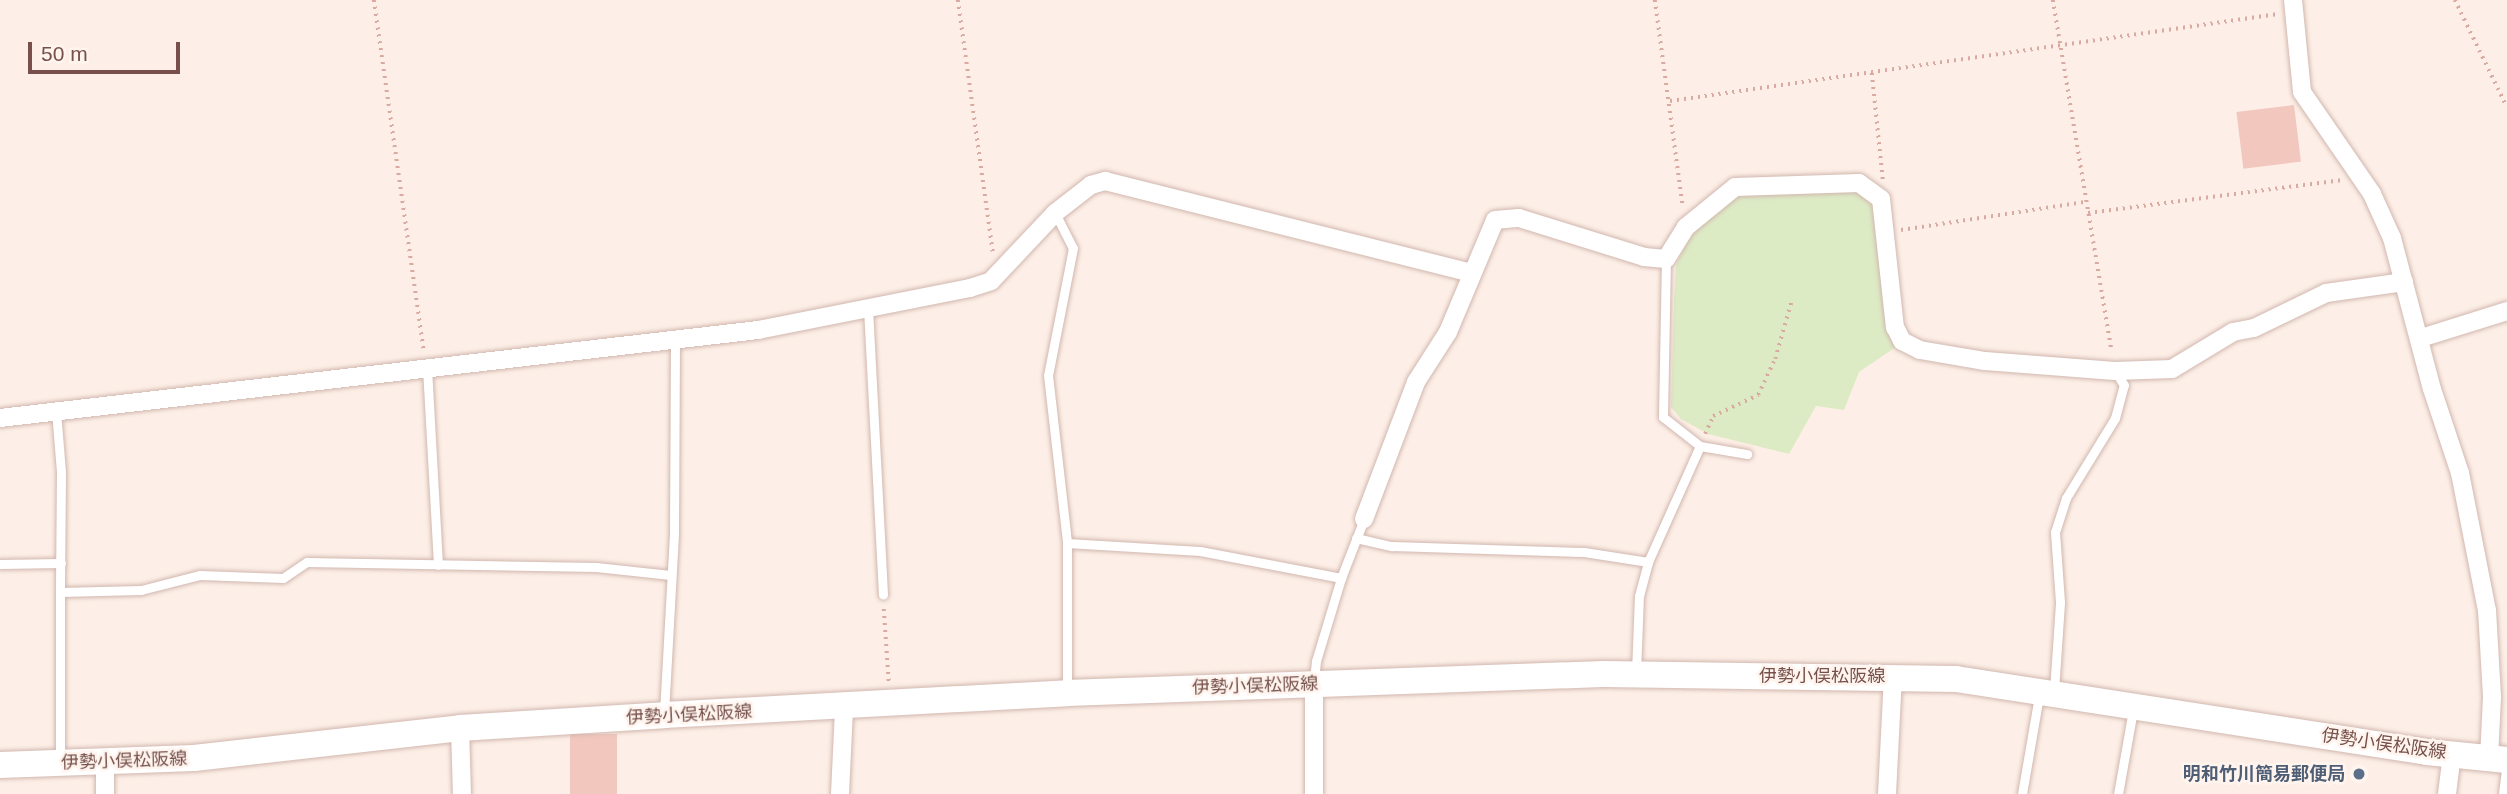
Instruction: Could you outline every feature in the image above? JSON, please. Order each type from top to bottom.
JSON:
[{"type":"main road","name":"伊勢小俣松阪線","points":[[0,765],[105,762],[285,750],[460,728],[664,715],[844,708],[1067,693],[1636,674],[1893,676],[2047,690],[2452,754],[2501,759]]},
{"type":"street","points":[[2293,6],[2302,92],[2360,178],[2392,238],[2421,338],[2432,389],[2460,473],[2481,568],[2501,759]]},
{"type":"street","points":[[0,418],[758,330],[970,288],[991,281],[1055,214],[1091,185],[1105,181],[1128,183],[1471,273]]},
{"type":"street","points":[[1364,519],[1416,382],[1448,332],[1495,220],[1519,218],[1644,257],[1666,259],[1686,227],[1743,185],[1843,181],[1859,183],[1881,199],[1887,232],[1895,327],[1902,341],[1920,350],[1985,361],[2115,371],[2172,369],[2233,332],[2254,328],[2326,293],[2404,282]]},
{"type":"street","points":[[2421,338],[2507,311]]},
{"type":"street","points":[[1887,794],[1893,676]]},
{"type":"street","points":[[1314,685],[1314,794]]},
{"type":"street","points":[[840,794],[844,708]]},
{"type":"street","points":[[460,728],[462,794]]},
{"type":"street","points":[[2447,794],[2452,754]]},
{"type":"street","points":[[105,762],[105,794]]},
{"type":"lane","points":[[1055,214],[1073,248],[1048,375],[1067,543],[1067,693]]},
{"type":"lane","points":[[1666,259],[1663,417],[1700,446],[1747,454]]},
{"type":"lane","points":[[868,308],[883,595]]},
{"type":"lane","points":[[664,715],[671,575],[675,339]]},
{"type":"lane","points":[[427,368],[438,565]]},
{"type":"lane","points":[[2022,794],[2047,690],[2060,602],[2055,532],[2066,498],[2115,418],[2124,385],[2115,371]]},
{"type":"lane","points":[[55,411],[61,472],[60,764]]},
{"type":"lane","points":[[1636,674],[1639,596],[1647,562],[1700,446]]},
{"type":"lane","points":[[1314,685],[1316,661],[1341,578],[1364,519]]},
{"type":"lane","points":[[1356,538],[1392,546],[1584,552],[1647,562]]},
{"type":"lane","points":[[1067,543],[1200,551],[1341,578]]},
{"type":"lane","points":[[60,592],[141,590],[200,575],[283,578],[307,562],[596,567],[671,575]]},
{"type":"lane","points":[[0,564],[61,563]]},
{"type":"lane","points":[[2118,794],[2134,704]]},
{"type":"lane","points":[[2501,759],[2503,794]]},
{"type":"path","points":[[374,0],[427,368]]},
{"type":"path","points":[[958,0],[993,252],[1004,268]]},
{"type":"path","points":[[1655,0],[1686,227]]},
{"type":"path","points":[[2053,0],[2058,46],[2115,371]]},
{"type":"path","points":[[2455,0],[2507,107]]},
{"type":"path","points":[[1670,101],[2058,46],[2293,6]]},
{"type":"path","points":[[1872,73],[1884,184],[1881,199]]},
{"type":"path","points":[[2087,213],[2360,178]]},
{"type":"path","points":[[1887,232],[2085,202]]},
{"type":"path","points":[[1700,446],[1713,416],[1758,394],[1775,359],[1792,299]]},
{"type":"path","points":[[883,595],[891,705]]},
{"type":"green space","points":[[1845,186],[1874,198],[1888,329],[1896,347],[1859,372],[1844,410],[1816,406],[1789,454],[1708,434],[1681,419],[1671,407],[1676,265],[1693,229],[1740,191]]},
{"type":"building","points":[[2294,105],[2301,162],[2243,169],[2236,112]]},
{"type":"building","points":[[570,734],[617,734],[617,794],[570,794]]},
{"type":"place","name":"明和竹川簡易郵便局","points":[[2359,774]]}]
